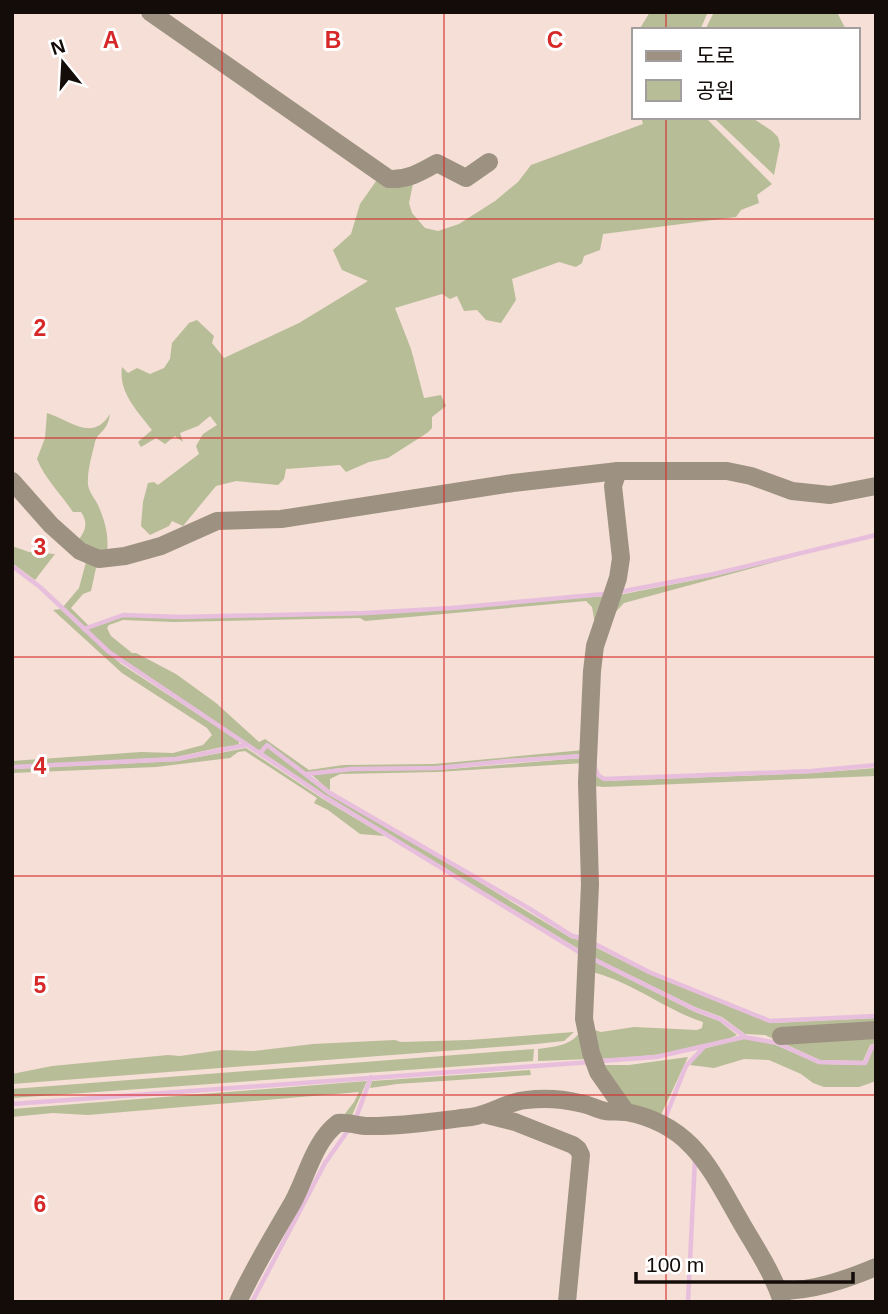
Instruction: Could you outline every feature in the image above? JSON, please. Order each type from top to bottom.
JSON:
[{"type":"street","points":[[150,12],[389,179],[402,180],[437,163],[466,178],[489,162]]},
{"type":"street","points":[[12,481],[51,525],[80,551],[99,559],[125,556],[161,546],[217,521],[281,519],[513,483],[618,471],[727,471],[751,476],[792,491],[830,495],[876,486]]},
{"type":"street","points":[[618,471],[613,486],[621,558],[618,578],[598,635],[592,671],[587,782],[590,884],[584,1019],[598,1072],[626,1112]]},
{"type":"street","points":[[781,1036],[876,1030]]},
{"type":"street","points":[[487,1115],[505,1105],[524,1100],[547,1099],[580,1103],[605,1111],[626,1112],[668,1128],[686,1139],[703,1158],[780,1296],[849,1278],[876,1267]]},
{"type":"street","points":[[238,1302],[324,1139],[338,1123],[364,1126],[487,1115],[514,1122],[578,1149],[582,1162],[567,1302]]},
{"type":"green space","points":[[650,12],[708,12],[701,28],[640,28]]},
{"type":"green space","points":[[714,12],[837,12],[845,28],[706,28]]},
{"type":"green space","points":[[642,119],[707,119],[772,184],[757,195],[759,203],[741,210],[736,217],[603,234],[600,250],[584,256],[582,263],[576,267],[559,262],[512,279],[516,300],[501,323],[486,320],[477,310],[464,311],[457,296],[450,299],[442,294],[395,308],[411,349],[424,398],[441,395],[446,406],[432,417],[432,428],[427,433],[388,458],[369,462],[346,472],[340,465],[286,469],[284,479],[278,485],[236,481],[216,486],[183,526],[172,521],[169,526],[150,535],[141,526],[148,483],[154,482],[158,485],[199,454],[196,446],[203,434],[217,425],[210,416],[198,426],[180,433],[183,442],[175,436],[165,444],[156,438],[141,447],[138,442],[152,430],[126,393],[122,367],[128,373],[137,368],[150,374],[164,368],[170,359],[172,343],[189,323],[197,320],[214,336],[212,343],[224,358],[299,323],[368,281],[342,270],[333,250],[351,234],[360,204],[379,177],[414,179],[409,203],[412,213],[425,228],[438,231],[459,224],[495,201],[518,182],[531,165],[643,124]]},
{"type":"green space","points":[[715,119],[754,119],[772,131],[778,137],[780,145],[774,175]]},
{"type":"green space","points":[[47,413],[88,428],[103,423],[110,414],[107,425],[95,442],[88,480],[104,522],[107,553],[77,542],[85,528],[85,520],[81,512],[73,512],[37,459],[45,438]]},
{"type":"green space","points":[[223,527],[96,568],[91,591],[83,594],[71,608],[89,626],[85,627],[63,607],[79,588],[86,562]]},
{"type":"green space","points":[[12,546],[29,552],[55,554],[35,580],[12,563]]},
{"type":"green space","points":[[815,551],[624,603],[610,618],[619,595],[715,576]]},
{"type":"green space","points":[[606,596],[595,624],[592,607],[586,601],[365,621],[360,618],[174,622],[123,620],[107,628],[111,636],[132,653],[176,674],[216,703],[259,742],[265,739],[309,770],[343,765],[434,764],[584,750],[582,754],[437,767],[340,768],[306,773],[267,743],[260,752],[247,744],[110,651],[86,629],[124,616],[181,618],[366,615]]},
{"type":"green space","points":[[60,609],[121,664],[239,741],[239,746],[176,757],[12,766],[12,761],[141,752],[173,753],[203,745],[212,735],[207,728],[122,673],[53,610]]},
{"type":"green space","points":[[267,747],[329,795],[392,829],[571,938],[583,941],[582,951],[326,796],[263,753]]},
{"type":"green space","points":[[246,748],[385,836],[360,834],[314,803],[317,798],[245,751],[230,758],[156,767],[12,773],[12,769],[178,761]]},
{"type":"green space","points":[[581,758],[584,763],[437,772],[340,774],[330,779],[330,791],[312,775],[353,770],[438,770]]},
{"type":"green space","points":[[591,763],[596,776],[604,781],[876,768],[876,776],[603,787],[595,786]]},
{"type":"green space","points":[[591,945],[649,974],[771,1023],[876,1018],[876,1043],[870,1045],[863,1061],[820,1060],[765,1035],[745,1034],[722,1017],[695,1007],[589,955]]},
{"type":"green space","points":[[589,959],[695,1012],[719,1021],[737,1035],[689,1050],[601,1059],[588,1028],[601,1032],[634,1027],[697,1030],[702,1028],[703,1022],[618,981],[588,971]]},
{"type":"green space","points":[[583,1028],[590,1059],[538,1061],[538,1049],[569,1042]]},
{"type":"green space","points":[[574,1032],[564,1041],[536,1044],[12,1084],[12,1074],[52,1066],[222,1050],[253,1051],[313,1044],[395,1040],[469,1040]]},
{"type":"green space","points":[[744,1038],[776,1045],[819,1064],[866,1065],[873,1048],[876,1047],[876,1081],[859,1087],[824,1087],[769,1060],[744,1059],[714,1068],[690,1065],[703,1049]]},
{"type":"green space","points":[[534,1049],[533,1061],[12,1098],[12,1089]]},
{"type":"green space","points":[[688,1057],[660,1117],[632,1109],[602,1065],[629,1065]]},
{"type":"green space","points":[[530,1070],[531,1075],[370,1088],[372,1081]]},
{"type":"green space","points":[[367,1081],[350,1120],[341,1119],[359,1092],[88,1115],[53,1113],[12,1117],[12,1109]]},
{"type":"waterway","points":[[619,592],[714,574],[876,535]]},
{"type":"waterway","points":[[12,566],[40,587],[109,652],[325,797],[579,952]]},
{"type":"waterway","points":[[84,629],[123,615],[180,617],[365,613],[604,594]]},
{"type":"waterway","points":[[12,767],[177,759],[246,745]]},
{"type":"waterway","points":[[260,753],[267,745],[330,793],[572,936],[581,938]]},
{"type":"waterway","points":[[307,774],[352,769],[437,768],[582,756]]},
{"type":"waterway","points":[[594,766],[598,775],[604,779],[812,771],[876,765]]},
{"type":"waterway","points":[[595,944],[649,972],[770,1021],[876,1016]]},
{"type":"waterway","points":[[593,959],[720,1019],[744,1036]]},
{"type":"waterway","points":[[600,1061],[656,1057],[744,1037],[777,1043],[819,1062],[865,1063],[872,1047],[876,1046]]},
{"type":"waterway","points":[[666,1116],[686,1066],[703,1048]]},
{"type":"waterway","points":[[12,1104],[591,1062]]},
{"type":"waterway","points":[[356,1118],[371,1077]]},
{"type":"waterway","points":[[252,1302],[325,1163],[349,1129]]},
{"type":"waterway","points":[[688,1302],[695,1159]]}]
